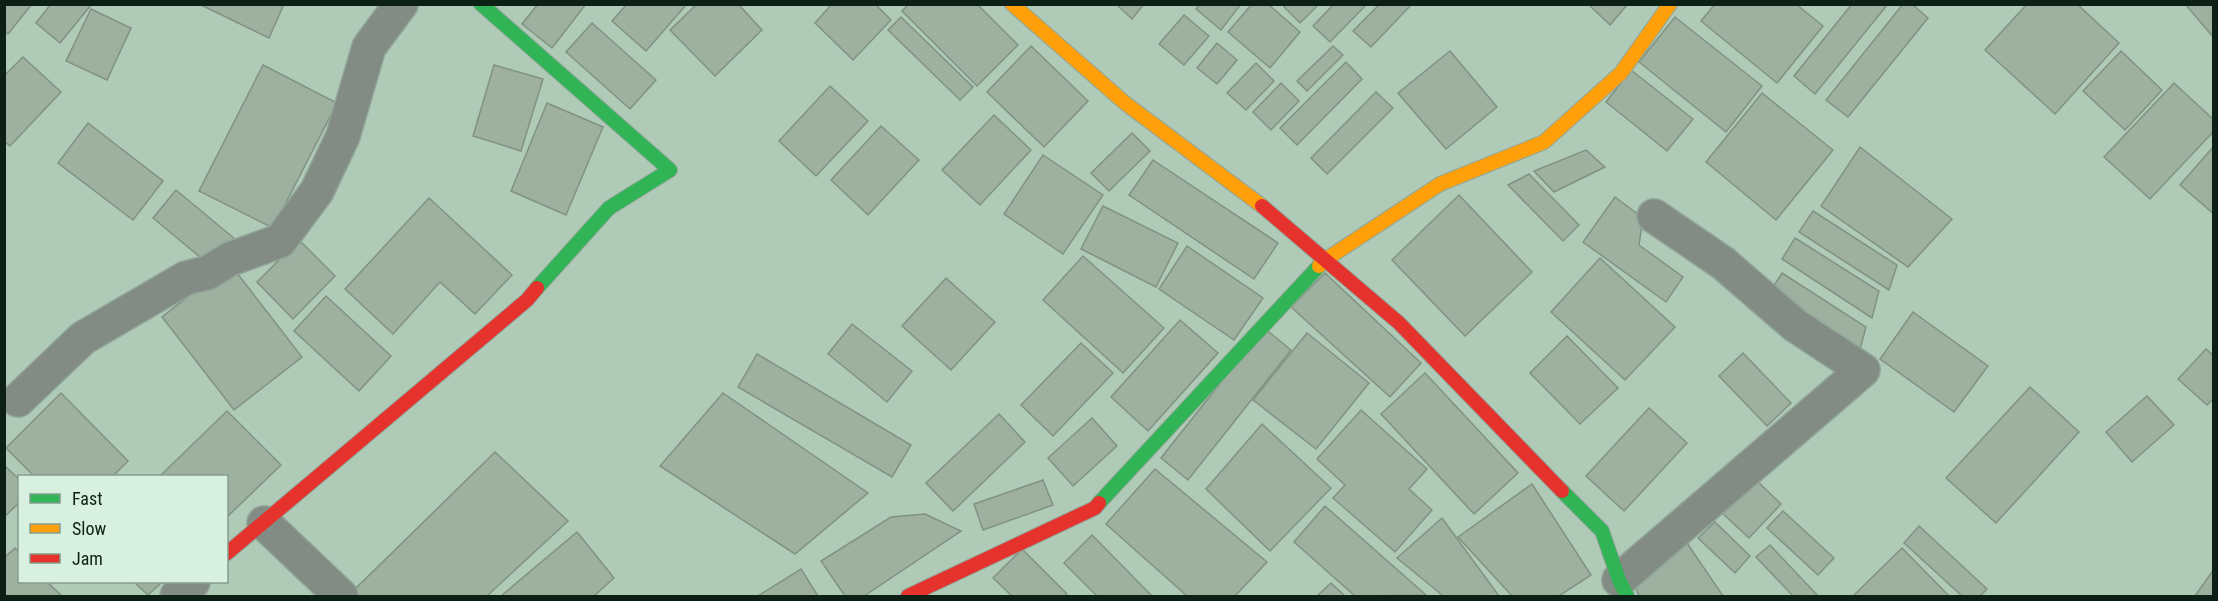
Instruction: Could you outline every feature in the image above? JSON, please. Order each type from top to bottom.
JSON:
[{"type":"street","points":[[9,401],[83,338],[186,278],[207,273],[230,259],[280,241],[317,191],[343,136],[369,47],[401,4]]},
{"type":"street","points":[[228,552],[528,300],[609,208],[670,170],[481,4]]},
{"type":"street","points":[[1012,4],[1125,103],[1271,213],[1399,323],[1602,531],[1623,588],[1863,370],[1796,326],[1722,263],[1654,216]]},
{"type":"street","points":[[908,597],[1095,508],[1325,260],[1440,184],[1544,142],[1621,73],[1670,4]]},
{"type":"street","points":[[264,523],[341,597]]},
{"type":"street","points":[[177,597],[192,583]]},
{"type":"building","points":[[4,4],[32,4],[8,34],[4,31]]},
{"type":"building","points":[[51,4],[92,4],[60,43],[36,23]]},
{"type":"building","points":[[199,4],[284,4],[269,38]]},
{"type":"building","points":[[538,4],[586,4],[552,48],[522,24]]},
{"type":"building","points":[[627,4],[687,4],[646,51],[612,21]]},
{"type":"building","points":[[697,4],[738,4],[762,30],[715,76],[670,30]]},
{"type":"building","points":[[832,4],[875,4],[891,20],[853,60],[815,23]]},
{"type":"building","points":[[909,4],[977,4],[1018,45],[977,86],[902,11]]},
{"type":"building","points":[[1116,4],[1144,4],[1132,19]]},
{"type":"building","points":[[1200,4],[1241,4],[1221,30],[1196,9]]},
{"type":"building","points":[[1252,4],[1268,4],[1300,32],[1270,68],[1228,32]]},
{"type":"building","points":[[1286,4],[1319,4],[1300,23],[1284,7]]},
{"type":"building","points":[[1334,4],[1367,4],[1330,42],[1313,26]]},
{"type":"building","points":[[1380,4],[1412,4],[1371,47],[1353,31]]},
{"type":"building","points":[[1588,4],[1628,4],[1610,25]]},
{"type":"building","points":[[1715,4],[1796,4],[1823,26],[1777,83],[1701,21]]},
{"type":"building","points":[[1852,4],[1888,4],[1815,94],[1794,76]]},
{"type":"building","points":[[1903,4],[1912,4],[1928,18],[1848,117],[1826,100]]},
{"type":"building","points":[[2027,4],[2077,4],[2119,43],[2055,114],[1985,50]]},
{"type":"building","points":[[2185,4],[2214,4],[2214,38]]},
{"type":"building","points":[[91,9],[131,28],[107,80],[66,61]]},
{"type":"building","points":[[1184,15],[1209,36],[1184,65],[1159,44]]},
{"type":"building","points":[[901,17],[973,87],[960,100],[888,30]]},
{"type":"building","points":[[1675,17],[1762,86],[1726,132],[1639,62]]},
{"type":"building","points":[[592,23],[656,80],[630,109],[566,52]]},
{"type":"building","points":[[1217,43],[1237,60],[1217,84],[1197,68]]},
{"type":"building","points":[[1031,46],[1088,101],[1044,147],[987,92]]},
{"type":"building","points":[[1333,46],[1343,55],[1307,91],[1297,81]]},
{"type":"building","points":[[1450,51],[1497,107],[1446,149],[1398,93]]},
{"type":"building","points":[[2121,51],[2162,90],[2125,130],[2083,91]]},
{"type":"building","points":[[23,57],[61,92],[10,146],[4,141],[4,76]]},
{"type":"building","points":[[1346,62],[1362,79],[1297,145],[1280,128]]},
{"type":"building","points":[[1256,63],[1274,81],[1246,110],[1227,93]]},
{"type":"building","points":[[263,65],[337,103],[273,228],[199,191]]},
{"type":"building","points":[[494,65],[543,79],[521,151],[473,136]]},
{"type":"building","points":[[1631,70],[1693,119],[1667,151],[1606,102]]},
{"type":"building","points":[[1281,83],[1299,101],[1271,130],[1253,112]]},
{"type":"building","points":[[2174,83],[2214,120],[2214,131],[2150,199],[2104,157]]},
{"type":"building","points":[[830,86],[868,121],[816,176],[779,141]]},
{"type":"building","points":[[1376,92],[1393,108],[1327,174],[1311,158]]},
{"type":"building","points":[[1762,93],[1833,150],[1776,220],[1706,162]]},
{"type":"building","points":[[547,103],[603,127],[566,215],[511,191]]},
{"type":"building","points":[[994,115],[1031,150],[980,205],[942,170]]},
{"type":"building","points":[[88,123],[163,181],[133,220],[58,163]]},
{"type":"building","points":[[881,126],[919,160],[868,215],[831,180]]},
{"type":"building","points":[[1132,133],[1150,151],[1109,191],[1091,173]]},
{"type":"building","points":[[2214,146],[2214,214],[2180,185]]},
{"type":"building","points":[[1860,147],[1952,219],[1908,267],[1821,206]]},
{"type":"building","points":[[1586,150],[1605,167],[1554,192],[1534,171]]},
{"type":"building","points":[[1043,155],[1103,195],[1063,254],[1004,214]]},
{"type":"building","points":[[1153,160],[1278,243],[1254,279],[1129,195]]},
{"type":"building","points":[[1529,174],[1579,225],[1563,241],[1508,185]]},
{"type":"building","points":[[176,190],[235,239],[212,267],[153,218]]},
{"type":"building","points":[[1459,195],[1532,272],[1465,336],[1392,260]]},
{"type":"building","points":[[1615,197],[1643,218],[1639,245],[1683,277],[1666,302],[1583,242]]},
{"type":"building","points":[[429,198],[512,275],[475,314],[440,282],[393,334],[345,289]]},
{"type":"building","points":[[1103,206],[1178,243],[1156,287],[1081,249]]},
{"type":"building","points":[[1813,211],[1897,265],[1889,290],[1799,232]]},
{"type":"building","points":[[1795,238],[1879,291],[1872,318],[1782,259]]},
{"type":"building","points":[[299,240],[335,276],[293,319],[257,282]]},
{"type":"building","points":[[1187,246],[1263,298],[1234,340],[1159,289]]},
{"type":"building","points":[[1083,256],[1164,328],[1123,373],[1043,300]]},
{"type":"building","points":[[1600,258],[1675,327],[1625,380],[1551,312]]},
{"type":"building","points":[[230,264],[302,357],[234,410],[162,317]]},
{"type":"building","points":[[1325,273],[1421,363],[1390,397],[1291,307]]},
{"type":"building","points":[[1782,273],[1866,327],[1859,353],[1768,295]]},
{"type":"building","points":[[946,278],[995,322],[951,370],[902,326]]},
{"type":"building","points":[[326,296],[391,356],[359,391],[294,331]]},
{"type":"building","points":[[1913,312],[1988,366],[1954,412],[1880,359]]},
{"type":"building","points":[[1180,320],[1218,353],[1148,431],[1111,397]]},
{"type":"building","points":[[852,324],[912,371],[887,402],[828,354]]},
{"type":"building","points":[[1264,328],[1291,350],[1188,480],[1161,458]]},
{"type":"building","points":[[1307,333],[1369,383],[1316,449],[1253,400]]},
{"type":"building","points":[[1567,336],[1618,388],[1580,424],[1530,373]]},
{"type":"building","points":[[1081,343],[1113,373],[1053,436],[1021,405]]},
{"type":"building","points":[[2206,349],[2214,356],[2214,398],[2207,405],[2178,379]]},
{"type":"building","points":[[1743,353],[1791,403],[1767,426],[1719,376]]},
{"type":"building","points":[[757,354],[911,445],[892,477],[738,387]]},
{"type":"building","points":[[1425,373],[1518,473],[1474,514],[1381,414]]},
{"type":"building","points":[[2030,387],[2079,432],[1996,523],[1946,478]]},
{"type":"building","points":[[61,393],[128,461],[114,475],[33,475],[6,448]]},
{"type":"building","points":[[723,393],[868,493],[795,554],[660,466]]},
{"type":"building","points":[[2147,396],[2174,425],[2132,462],[2106,432]]},
{"type":"building","points":[[1649,408],[1687,443],[1624,511],[1586,476]]},
{"type":"building","points":[[1361,410],[1427,469],[1409,489],[1432,510],[1395,552],[1333,498],[1345,485],[1317,459]]},
{"type":"building","points":[[227,411],[281,465],[228,516],[228,475],[161,475]]},
{"type":"building","points":[[999,414],[1025,442],[953,511],[926,483]]},
{"type":"building","points":[[1092,418],[1117,446],[1073,486],[1048,458]]},
{"type":"building","points":[[1262,424],[1331,488],[1270,551],[1206,489]]},
{"type":"building","points":[[495,452],[568,521],[487,596],[353,596],[350,594]]},
{"type":"building","points":[[4,465],[18,478],[18,504],[4,517]]},
{"type":"building","points":[[1155,469],[1267,562],[1235,596],[1187,596],[1106,524]]},
{"type":"building","points":[[1755,479],[1781,504],[1749,538],[1722,513]]},
{"type":"building","points":[[1043,480],[1053,505],[983,530],[974,504]]},
{"type":"building","points":[[1532,484],[1591,575],[1559,596],[1512,596],[1458,537]]},
{"type":"building","points":[[1325,506],[1426,595],[1355,596],[1294,542]]},
{"type":"building","points":[[1783,511],[1834,558],[1818,575],[1767,528]]},
{"type":"building","points":[[925,514],[961,531],[864,596],[845,596],[821,561],[891,517]]},
{"type":"building","points":[[1442,518],[1499,596],[1440,596],[1442,595],[1397,558]]},
{"type":"building","points":[[1715,522],[1750,556],[1735,573],[1698,538]]},
{"type":"building","points":[[1919,526],[1987,589],[1980,596],[1962,596],[1904,543]]},
{"type":"building","points":[[577,532],[614,578],[594,596],[501,596]]},
{"type":"building","points":[[1092,535],[1152,596],[1097,596],[1064,563]]},
{"type":"building","points":[[1685,540],[1723,596],[1639,596],[1631,577]]},
{"type":"building","points":[[1770,545],[1818,596],[1793,596],[1756,557]]},
{"type":"building","points":[[15,548],[18,551],[18,583],[48,583],[62,596],[4,596],[4,558]]},
{"type":"building","points":[[1902,548],[1949,596],[1853,596]]},
{"type":"building","points":[[1022,549],[1067,594],[1064,596],[1012,596],[993,578]]},
{"type":"building","points":[[801,569],[818,596],[758,596]]},
{"type":"building","points":[[2214,569],[2214,596],[2195,596]]},
{"type":"building","points":[[135,583],[161,583],[148,595]]},
{"type":"building","points":[[1331,583],[1345,596],[1317,596]]},
{"type":"traffic: fast","points":[[481,4],[670,170],[609,208],[537,288]]},
{"type":"traffic: fast","points":[[1099,503],[1319,266]]},
{"type":"traffic: fast","points":[[1562,491],[1602,531],[1627,596]]},
{"type":"traffic: slow","points":[[1012,4],[1125,103],[1262,206]]},
{"type":"traffic: slow","points":[[1319,266],[1440,184],[1544,142],[1621,73],[1670,4]]},
{"type":"traffic: jam","points":[[1262,206],[1399,323],[1562,491]]},
{"type":"traffic: jam","points":[[228,552],[527,300],[537,288]]},
{"type":"traffic: jam","points":[[908,596],[1095,508],[1099,503]]}]
